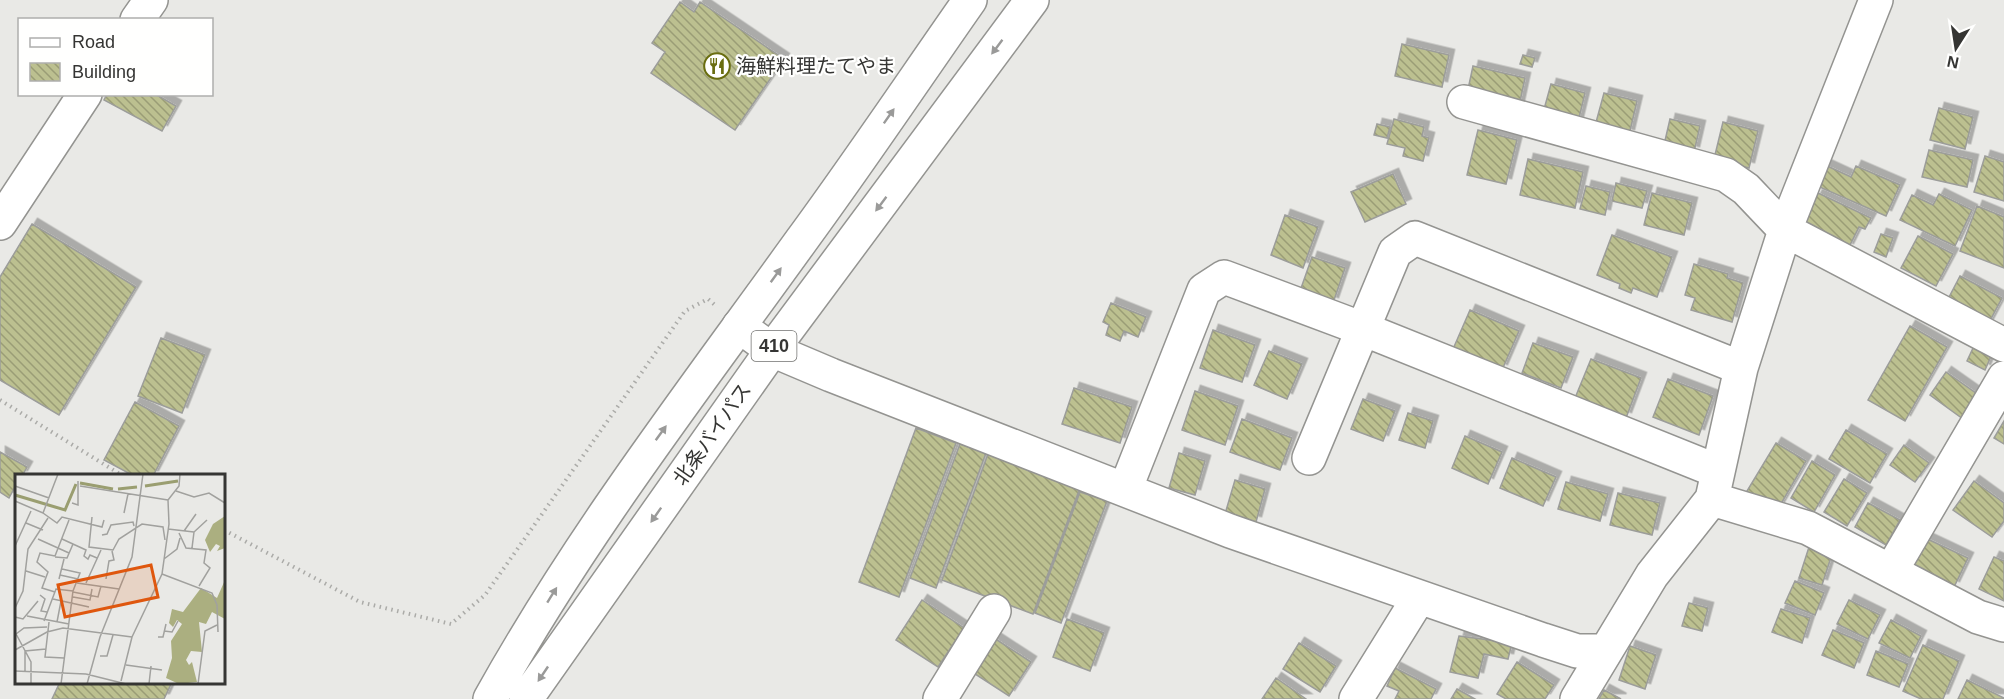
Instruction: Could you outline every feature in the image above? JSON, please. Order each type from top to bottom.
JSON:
[{"type":"main road","points":[[138,18],[151,0]]},
{"type":"main road","name":"北条バイパス","points":[[490,699],[587,540],[970,0]]},
{"type":"main road","name":"北条バイパス","points":[[526,699],[772,350],[1032,0]]},
{"type":"main road","points":[[1577,699],[1652,575],[1715,485],[1741,368],[1785,230],[1876,0]]},
{"type":"main road","points":[[0,223],[85,96]]},
{"type":"main road","points":[[1464,102],[1726,176],[1746,189],[1785,230],[2003,340]]},
{"type":"main road","points":[[1309,458],[1395,252],[1415,238],[1741,368]]},
{"type":"main road","points":[[1125,490],[1204,290],[1224,277],[1363,329],[1715,485],[1808,528],[1978,617],[2004,625]]},
{"type":"main road","points":[[739,326],[772,350],[1125,490],[1418,599],[1577,651],[1605,651]]},
{"type":"main road","points":[[1891,571],[2004,378]]},
{"type":"main road","points":[[1356,699],[1418,599]]},
{"type":"main road","points":[[940,699],[994,611]]},
{"type":"path","points":[[225,532],[360,602],[451,624],[485,595],[685,311]]},
{"type":"path","points":[[0,400],[120,474]]},
{"type":"building","name":"海鮮料理たてやま","points":[[680,2],[694,12],[700,2],[784,59],[735,130],[651,73],[665,52],[652,43]]},
{"type":"building","points":[[1402,44],[1449,55],[1442,87],[1395,76]]},
{"type":"building","points":[[1523,55],[1535,58],[1532,67],[1520,64]]},
{"type":"building","points":[[1473,66],[1525,78],[1519,106],[1467,94]]},
{"type":"building","points":[[1551,84],[1585,93],[1578,122],[1543,113]]},
{"type":"building","points":[[1604,93],[1637,101],[1629,135],[1595,126]]},
{"type":"building","points":[[106,96],[158,96],[176,106],[162,131],[104,100]]},
{"type":"building","points":[[1939,108],[1973,117],[1965,149],[1930,140]]},
{"type":"building","points":[[1394,119],[1424,127],[1422,136],[1429,138],[1423,161],[1403,156],[1405,148],[1387,144]]},
{"type":"building","points":[[1670,119],[1700,126],[1694,152],[1664,145]]},
{"type":"building","points":[[1723,122],[1758,131],[1749,168],[1714,159]]},
{"type":"building","points":[[1377,124],[1390,127],[1387,138],[1374,135]]},
{"type":"building","points":[[1478,130],[1517,140],[1506,184],[1467,175]]},
{"type":"building","points":[[1929,150],[1973,160],[1967,187],[1922,177]]},
{"type":"building","points":[[1985,156],[2004,162],[2004,201],[1974,192]]},
{"type":"building","points":[[1528,159],[1583,172],[1575,208],[1520,195]]},
{"type":"building","points":[[1825,165],[1851,177],[1856,166],[1900,185],[1886,216],[1815,185]]},
{"type":"building","points":[[1393,174],[1406,204],[1365,222],[1351,192]]},
{"type":"building","points":[[1616,183],[1647,191],[1642,208],[1612,201]]},
{"type":"building","points":[[1586,186],[1610,192],[1605,215],[1580,209]]},
{"type":"building","points":[[1652,193],[1692,203],[1684,235],[1644,225]]},
{"type":"building","points":[[1818,193],[1871,218],[1865,229],[1859,227],[1848,249],[1802,227]]},
{"type":"building","points":[[1939,194],[1972,210],[1955,246],[1900,220],[1912,195],[1933,205]]},
{"type":"building","points":[[1977,206],[2004,217],[2004,268],[1960,251]]},
{"type":"building","points":[[1285,215],[1318,227],[1303,268],[1271,255]]},
{"type":"building","points":[[32,224],[136,287],[59,415],[0,380],[0,277]]},
{"type":"building","points":[[1881,234],[1893,238],[1886,257],[1874,252]]},
{"type":"building","points":[[1612,235],[1672,257],[1657,297],[1633,288],[1631,293],[1619,288],[1620,284],[1597,275]]},
{"type":"building","points":[[1918,236],[1953,254],[1936,286],[1901,268]]},
{"type":"building","points":[[1312,257],[1345,268],[1333,303],[1300,291]]},
{"type":"building","points":[[1694,264],[1728,274],[1727,278],[1743,283],[1732,322],[1691,310],[1695,298],[1685,295]]},
{"type":"building","points":[[1960,276],[2002,298],[1987,326],[1945,305]]},
{"type":"building","points":[[1111,303],[1146,317],[1138,337],[1124,331],[1120,341],[1106,335],[1109,325],[1103,322]]},
{"type":"building","points":[[1470,310],[1519,331],[1502,370],[1453,349]]},
{"type":"building","points":[[1910,326],[1947,347],[1905,421],[1868,400]]},
{"type":"building","points":[[1213,330],[1255,345],[1242,382],[1200,368]]},
{"type":"building","points":[[161,338],[205,355],[182,413],[138,396]]},
{"type":"building","points":[[1533,343],[1573,357],[1561,388],[1522,373]]},
{"type":"building","points":[[1974,346],[1992,354],[1985,370],[1967,361]]},
{"type":"building","points":[[1269,351],[1302,364],[1287,399],[1254,385]]},
{"type":"building","points":[[1591,359],[1641,378],[1626,418],[1575,398]]},
{"type":"building","points":[[1946,372],[1980,396],[1963,419],[1930,395]]},
{"type":"building","points":[[1668,379],[1713,396],[1699,435],[1653,417]]},
{"type":"building","points":[[1074,388],[1132,407],[1120,443],[1062,424]]},
{"type":"building","points":[[1195,391],[1238,406],[1225,445],[1182,430]]},
{"type":"building","points":[[1363,399],[1395,411],[1383,441],[1351,429]]},
{"type":"building","points":[[135,402],[179,426],[154,474],[130,474],[104,460]]},
{"type":"building","points":[[1408,413],[1433,421],[1425,448],[1399,440]]},
{"type":"building","points":[[1242,419],[1292,438],[1280,470],[1230,452]]},
{"type":"building","points":[[2004,421],[2004,444],[1994,438]]},
{"type":"building","points":[[916,428],[956,443],[899,597],[859,582]]},
{"type":"building","points":[[1846,430],[1887,454],[1870,483],[1829,459]]},
{"type":"building","points":[[1465,436],[1502,452],[1488,484],[1452,468]]},
{"type":"building","points":[[1776,443],[1806,461],[1775,514],[1744,496]]},
{"type":"building","points":[[960,444],[986,453],[936,588],[910,578]]},
{"type":"building","points":[[1904,445],[1929,463],[1915,482],[1890,465]]},
{"type":"building","points":[[0,452],[27,467],[23,474],[15,474],[15,487],[9,498],[0,492]]},
{"type":"building","points":[[1179,453],[1205,461],[1195,495],[1169,488]]},
{"type":"building","points":[[988,454],[1080,488],[1033,614],[942,580]]},
{"type":"building","points":[[1512,458],[1556,477],[1543,506],[1500,488]]},
{"type":"building","points":[[1812,461],[1835,475],[1814,512],[1791,498]]},
{"type":"building","points":[[1844,479],[1867,493],[1847,526],[1824,512]]},
{"type":"building","points":[[1235,480],[1265,489],[1256,522],[1225,514]]},
{"type":"building","points":[[1974,481],[2004,503],[2004,521],[1992,537],[1953,510]]},
{"type":"building","points":[[1566,482],[1608,494],[1600,521],[1558,509]]},
{"type":"building","points":[[1080,492],[1107,501],[1061,623],[1035,613]]},
{"type":"building","points":[[1618,493],[1660,503],[1652,535],[1610,525]]},
{"type":"building","points":[[1868,503],[1900,520],[1886,545],[1855,527]]},
{"type":"building","points":[[1923,537],[1968,558],[1954,587],[1909,567]]},
{"type":"building","points":[[1810,544],[1833,551],[1822,585],[1799,578]]},
{"type":"building","points":[[1994,557],[2004,561],[2004,601],[1979,589]]},
{"type":"building","points":[[1795,581],[1824,593],[1815,615],[1785,603]]},
{"type":"building","points":[[922,600],[964,628],[938,667],[896,640]]},
{"type":"building","points":[[1849,600],[1880,615],[1868,639],[1837,624]]},
{"type":"building","points":[[1689,603],[1708,608],[1702,631],[1682,626]]},
{"type":"building","points":[[1781,609],[1810,618],[1802,643],[1772,632]]},
{"type":"building","points":[[1067,619],[1104,633],[1090,671],[1053,657]]},
{"type":"building","points":[[1891,620],[1921,636],[1910,658],[1879,643]]},
{"type":"building","points":[[1833,630],[1864,643],[1854,668],[1822,655]]},
{"type":"building","points":[[1459,636],[1512,643],[1508,659],[1484,654],[1478,678],[1450,672]]},
{"type":"building","points":[[994,638],[1031,662],[1009,696],[972,672]]},
{"type":"building","points":[[1299,643],[1336,666],[1320,692],[1283,669]]},
{"type":"building","points":[[1923,645],[1959,661],[1943,699],[1921,699],[1903,691]]},
{"type":"building","points":[[1630,646],[1656,655],[1645,689],[1619,680]]},
{"type":"building","points":[[1876,651],[1908,664],[1899,687],[1867,675]]},
{"type":"building","points":[[1517,662],[1554,685],[1545,699],[1506,699],[1497,694]]},
{"type":"building","points":[[1395,668],[1436,689],[1431,699],[1395,699],[1399,691],[1387,686]]},
{"type":"building","points":[[1276,678],[1306,699],[1262,699]]},
{"type":"building","points":[[1967,680],[2004,698],[2004,699],[1958,699]]},
{"type":"building","points":[[59,684],[171,684],[164,699],[52,699]]},
{"type":"building","points":[[1457,689],[1475,699],[1451,699]]},
{"type":"building","points":[[1604,690],[1621,699],[1599,699]]},
{"type":"place","name":"海鮮料理たてやま","points":[[717,66]]}]
